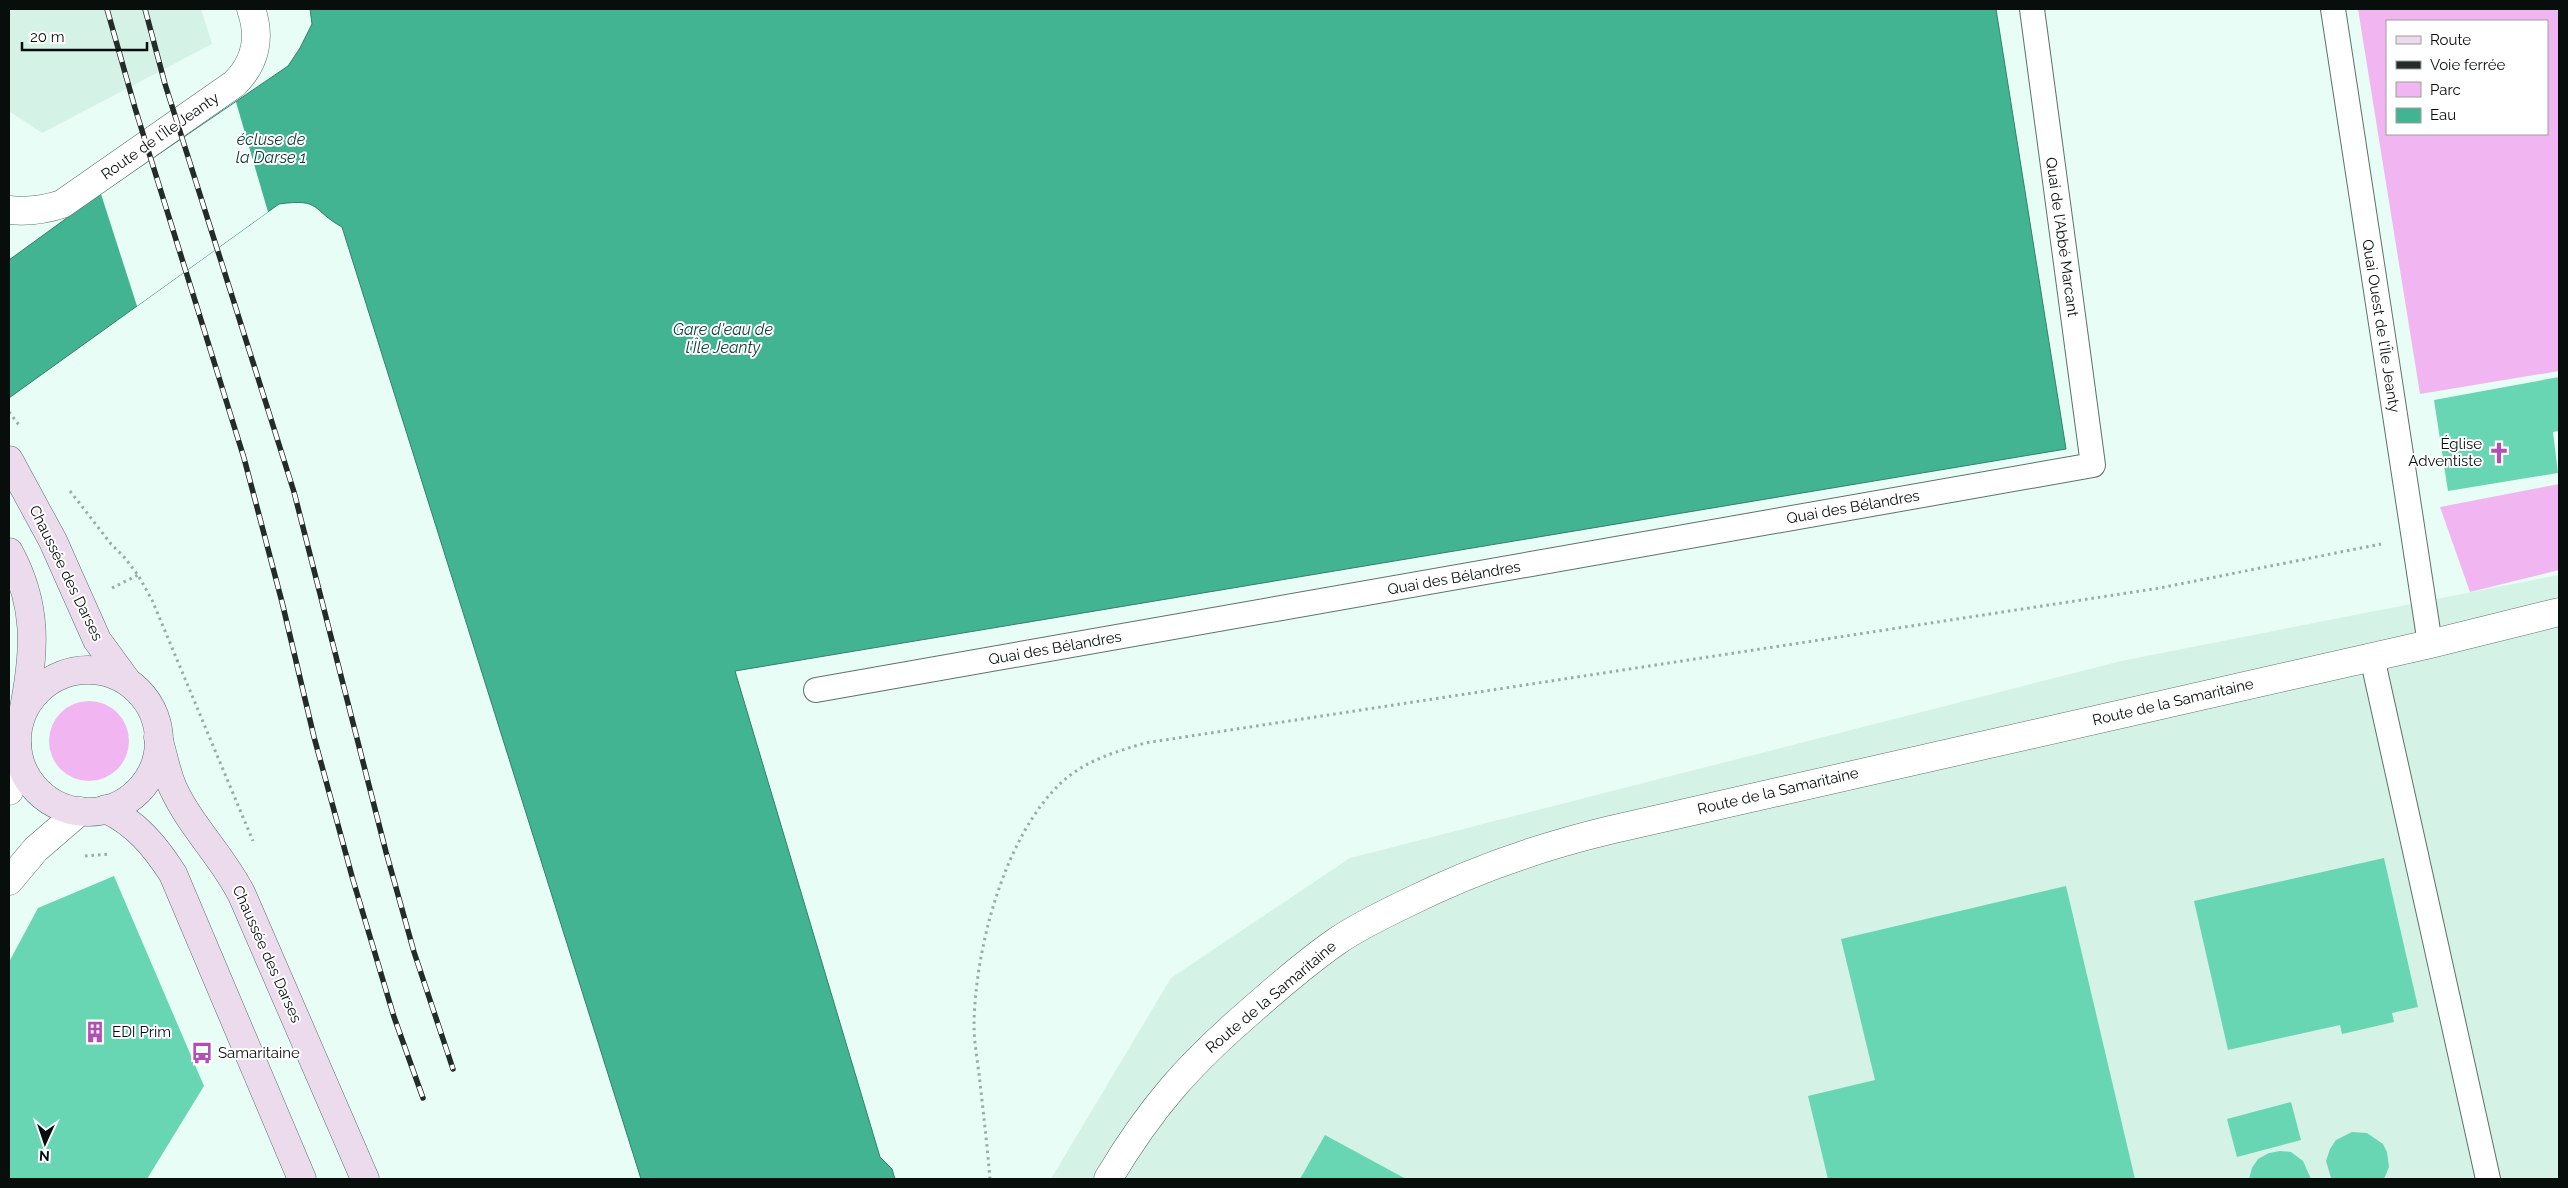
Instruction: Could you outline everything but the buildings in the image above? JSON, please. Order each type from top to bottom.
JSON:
[{"type":"main road","name":"Chaussée des Darses","points":[[9,460],[53,541],[97,640],[128,682]]},
{"type":"main road","points":[[9,552],[21,578],[32,619],[31,659],[24,710],[18,727],[17,745],[22,767],[38,791],[57,805],[93,810],[126,820],[146,837],[176,880],[302,1179]]},
{"type":"main road","points":[[24,710],[41,688],[66,673],[96,670],[128,682],[141,694],[151,709],[158,737],[154,764],[140,789],[122,802],[93,810]]},
{"type":"main road","name":"Chaussée des Darses","points":[[158,737],[173,788],[198,830],[226,864],[242,894],[365,1179]]},
{"type":"street","name":"Route de l'Île Jeanty","points":[[9,210],[33,211],[62,204],[234,84],[248,68],[255,48],[256,25],[251,9]]},
{"type":"street","name":"Route de la Samaritaine","points":[[1108,1179],[1139,1130],[1180,1076],[1212,1044],[1291,976],[1339,940],[1365,924],[1467,874],[1545,846],[1610,830],[2430,644],[2559,612]]},
{"type":"street","points":[[9,791],[17,745]]},
{"type":"street","points":[[9,881],[44,841],[93,810]]},
{"type":"lane","name":"Quai de l'Abbé Marcant","points":[[2032,9],[2093,465]]},
{"type":"lane","name":"Quai Ouest de l'Île Jeanty","points":[[2333,9],[2430,644]]},
{"type":"lane","name":"Quai des Bélandres","points":[[816,690],[2093,465]]},
{"type":"lane","points":[[2372,657],[2488,1179]]},
{"type":"path","points":[[9,412],[23,431]]},
{"type":"path","points":[[64,484],[110,544],[124,557],[138,575],[152,600],[255,846]]},
{"type":"path","points":[[990,1179],[974,1026],[978,972],[995,905],[1010,855],[1036,814],[1063,781],[1098,757],[1145,742],[1902,629],[2160,588],[2414,538]]},
{"type":"path","points":[[44,841],[68,856],[111,854]]},
{"type":"shaded area","points":[[12,9],[201,9],[212,44],[42,133],[9,111],[9,13]]},
{"type":"shaded area","points":[[2559,575],[2559,1179],[1051,1179],[1171,978],[1350,858],[2121,661]]},
{"type":"green space","points":[[2358,9],[2559,9],[2559,371],[2420,394]]},
{"type":"green space","points":[[2559,484],[2559,570],[2470,592],[2440,507]]},
{"type":"green space","points":[[89,701],[104,704],[117,713],[126,726],[129,741],[126,756],[117,769],[104,778],[89,781],[74,778],[61,769],[52,756],[49,741],[52,726],[61,713],[74,704]]},
{"type":"water","name":"Gare d'eau de l'Île Jeanty","points":[[310,9],[1996,9],[2066,449],[735,671],[880,1157],[892,1169],[895,1179],[641,1179],[342,227],[310,204],[279,204],[9,398],[9,260],[93,199],[288,66],[312,24]]},
{"type":"pier","points":[[236,102],[268,212],[137,306],[101,194]]},
{"type":"railway","points":[[107,9],[135,108],[244,458],[282,602],[314,737],[353,880],[394,1017],[423,1098]]},
{"type":"railway","points":[[145,9],[165,84],[294,492],[386,852],[414,952],[453,1069]]},
{"type":"place","name":"Église Adventiste","points":[[2499,453]]},
{"type":"place","name":"EDI Prim","points":[[95,1032]]},
{"type":"place","name":"Samaritaine","points":[[202,1053]]},
{"type":"water label","name":"écluse de la Darse 1","points":[[271,148]]}]
